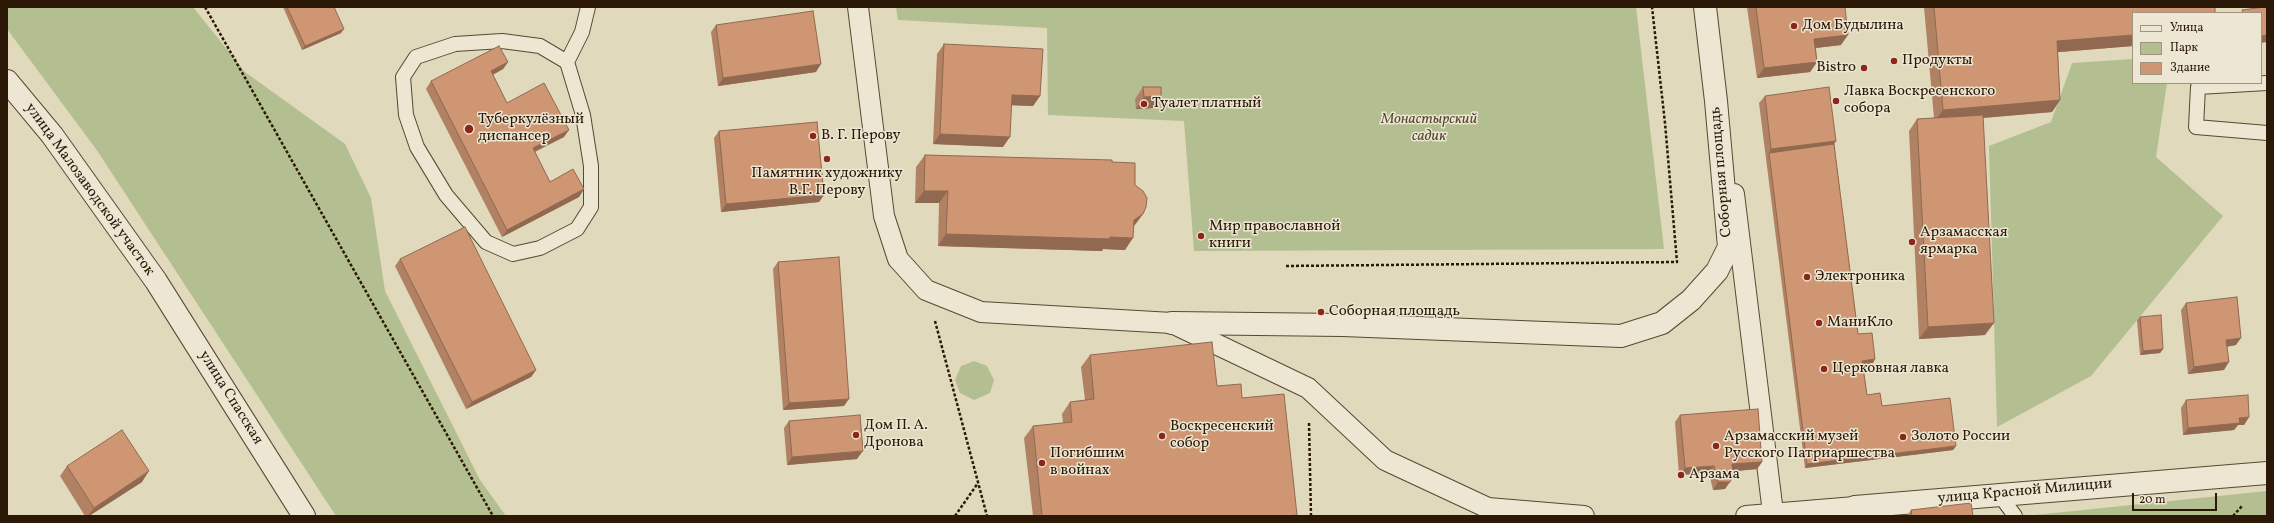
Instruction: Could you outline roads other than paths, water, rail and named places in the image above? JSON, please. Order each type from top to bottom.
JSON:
[{"type":"street","name":"Соборная площадь","points":[[858,7],[884,216],[898,259],[926,290],[982,312],[1172,323],[1343,325],[1621,336],[1662,323],[1691,300],[1717,271],[1728,247],[1716,101],[1705,7]]},
{"type":"street","name":"Соборная площадь","points":[[1712,7],[1773,513]]},
{"type":"street","name":"улица Малозаводской участок","points":[[7,81],[52,135],[156,280]]},
{"type":"street","name":"улица Спасская","points":[[156,280],[304,516]]},
{"type":"street","name":"Соборная площадь","points":[[1172,323],[1308,388],[1385,460],[1398,467],[1488,508],[1584,516]]},
{"type":"street","name":"улица Красной Милиции","points":[[1856,512],[1999,494],[2267,473]]},
{"type":"street","points":[[1746,516],[1773,513],[1856,512]]},
{"type":"lane","points":[[567,62],[540,46],[502,41],[455,44],[416,57],[403,77],[406,115],[417,147],[446,194],[486,242],[513,254],[540,248],[577,229],[591,207],[591,166],[583,115],[567,62],[582,32],[588,7]]},
{"type":"lane","points":[[2253,84],[2198,88],[2196,127],[2267,133]]},
{"type":"lane","points":[[1999,494],[2015,516]]},
{"type":"place","name":"Дом Будылина","points":[[1794,26]]},
{"type":"place","name":"Продукты","points":[[1894,61]]},
{"type":"place","name":"Bistro","points":[[1864,68]]},
{"type":"place","name":"Лавка Воскресенского собора","points":[[1836,101]]},
{"type":"place","name":"Туалет платный","points":[[1144,104]]},
{"type":"place","name":"Туберкулёзный диспансер","points":[[469,129]]},
{"type":"place","name":"В. Г. Перову","points":[[813,136]]},
{"type":"place","name":"Памятник художнику В.Г. Перову","points":[[827,159]]},
{"type":"place","name":"Мир православной книги","points":[[1201,236]]},
{"type":"place","name":"Арзамасская ярмарка","points":[[1912,242]]},
{"type":"place","name":"Электроника","points":[[1807,277]]},
{"type":"place","name":"Соборная площадь","points":[[1321,312]]},
{"type":"place","name":"МаниКло","points":[[1819,323]]},
{"type":"place","name":"Церковная лавка","points":[[1824,369]]},
{"type":"place","name":"Дом П. А. Дронова","points":[[856,435]]},
{"type":"place","name":"Воскресенский собор","points":[[1162,436]]},
{"type":"place","name":"Золото России","points":[[1903,437]]},
{"type":"place","name":"Арзамасский музей Русского Патриаршества","points":[[1716,446]]},
{"type":"place","name":"Погибшим в войнах","points":[[1042,463]]},
{"type":"place","name":"Арзама","points":[[1681,475]]},
{"type":"park label","name":"Монастырский садик","points":[[1429,128]]}]
